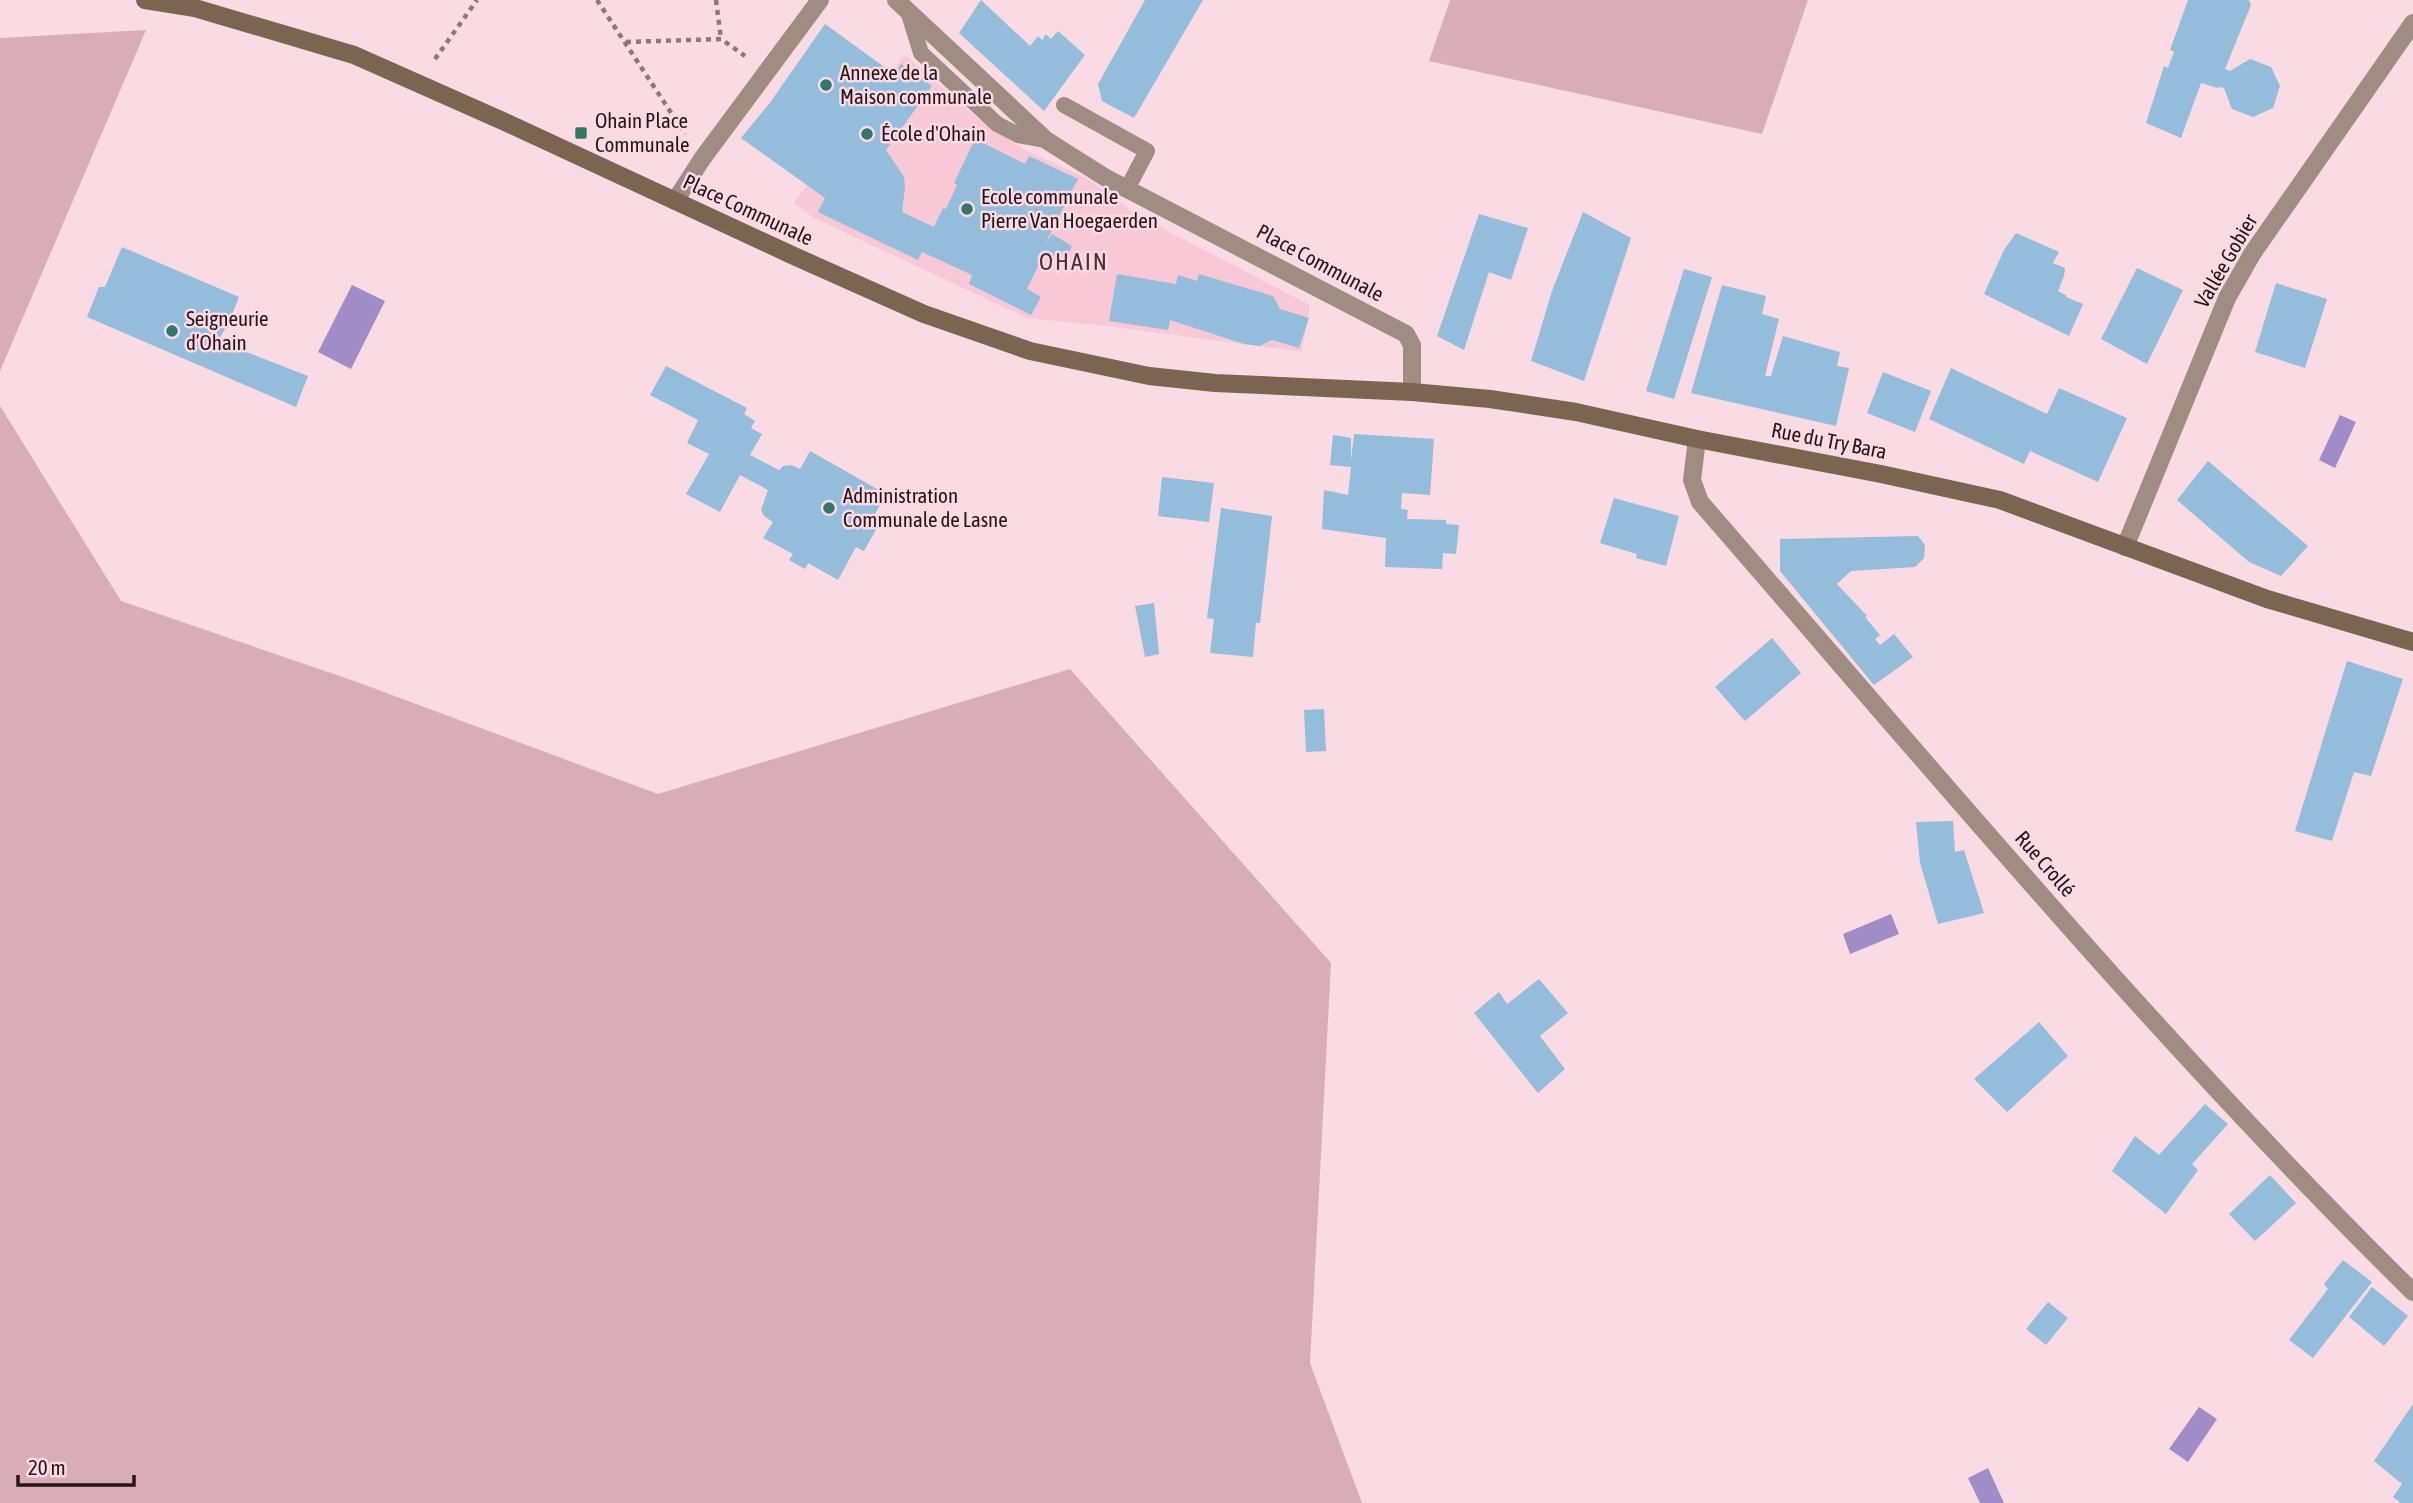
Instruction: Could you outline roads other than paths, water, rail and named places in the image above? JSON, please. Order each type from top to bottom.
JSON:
[{"type":"main road","name":"Place Communale","points":[[145,0],[191,4],[354,55],[924,314],[977,334],[1030,351],[1079,362],[1149,376],[1215,383]]},
{"type":"main road","name":"Rue du Try Bara","points":[[1215,383],[1412,392],[1490,399],[1576,412],[1697,439],[1881,474],[2000,500],[2267,599],[2413,642]]},
{"type":"street","points":[[675,201],[702,159],[820,0]]},
{"type":"street","name":"Place Communale","points":[[902,6],[1046,140],[1127,189],[1406,334],[1412,345],[1412,392]]},
{"type":"street","name":"Vallée Gobier","points":[[2125,547],[2227,298],[2252,254],[2413,23]]},
{"type":"street","name":"Rue Crollé","points":[[1697,439],[1692,481],[1700,502],[1844,670],[2153,1020],[2297,1176],[2413,1292]]},
{"type":"lane","points":[[1064,106],[1147,151],[1127,189]]},
{"type":"place","name":"Annexe de la Maison communale","points":[[826,85]]},
{"type":"place","name":"Ohain Place Communale","points":[[581,133]]},
{"type":"place","name":"École d'Ohain","points":[[867,134]]},
{"type":"place","name":"Ecole communale Pierre Van Hoegaerden","points":[[967,209]]},
{"type":"place","name":"Seigneurie d’Ohain","points":[[172,331]]},
{"type":"place","name":"Administration Communale de Lasne","points":[[829,508]]},
{"type":"district","name":"OHAIN","points":[[1074,262]]}]
